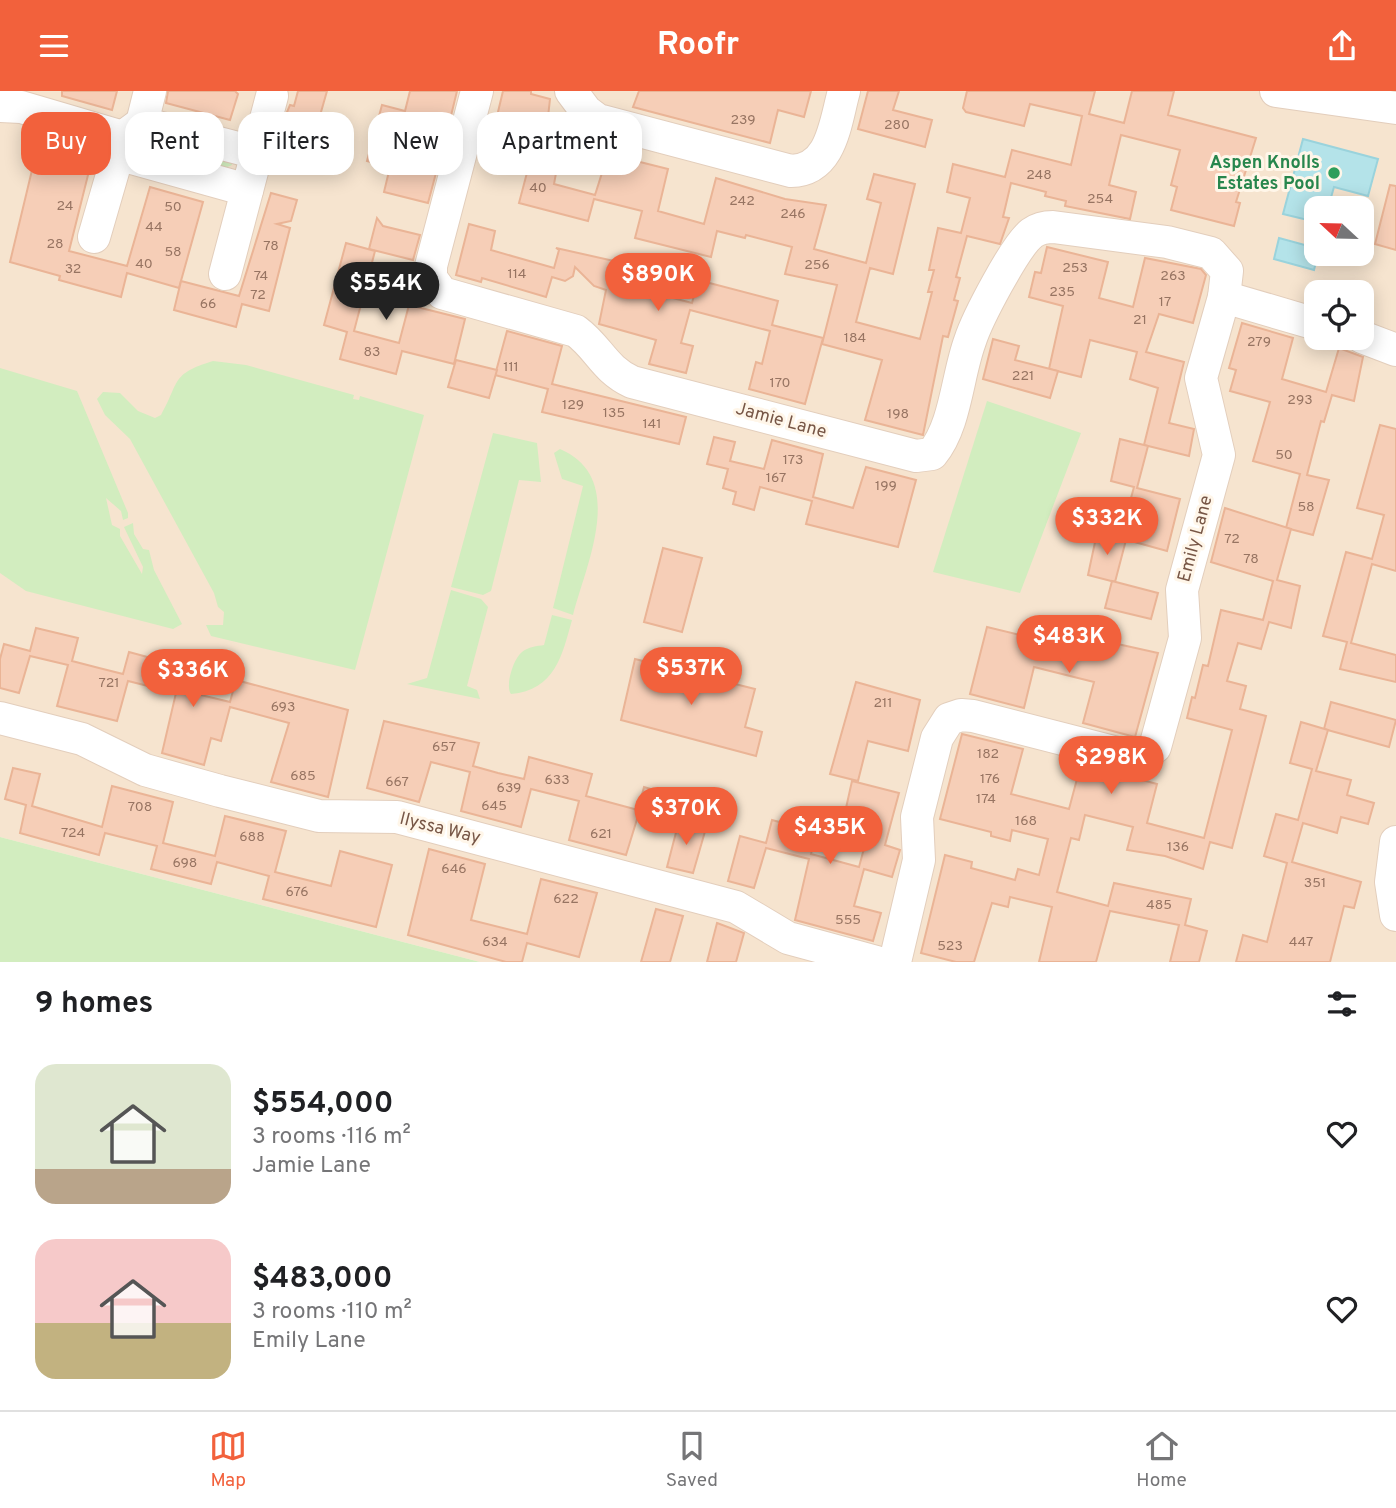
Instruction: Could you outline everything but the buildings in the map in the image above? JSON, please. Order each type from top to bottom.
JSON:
[{"type":"street","points":[[140,112],[150,91]]},
{"type":"street","name":"Jamie Lane","points":[[477,91],[431,266],[431,278],[442,293],[576,331],[617,375],[632,382],[916,456],[932,454],[943,437],[970,340],[990,298],[1031,233],[1043,227],[1053,227],[1156,239],[1211,253]]},
{"type":"street","points":[[571,91],[586,111],[598,120],[791,171],[804,170],[823,157],[844,91]]},
{"type":"street","points":[[1276,91],[1396,108]]},
{"type":"street","points":[[268,112],[272,96]]},
{"type":"street","points":[[15,101],[125,128]]},
{"type":"street","points":[[94,237],[125,150]]},
{"type":"street","points":[[193,175],[247,190]]},
{"type":"street","points":[[225,274],[251,175]]},
{"type":"street","name":"Emily Lane","points":[[895,962],[919,860],[917,817],[937,738],[950,719],[961,715],[973,716],[1125,755],[1138,756],[1155,747],[1185,638],[1182,590],[1219,455],[1201,378],[1224,297],[1227,271],[1211,253]]},
{"type":"street","points":[[1224,297],[1304,320]]},
{"type":"street","points":[[1374,342],[1396,350]]},
{"type":"street","name":"Ilyssa Way","points":[[0,718],[82,740],[145,771],[233,794],[318,815],[397,817],[736,907],[788,938],[876,962]]},
{"type":"street","points":[[1396,842],[1391,882],[1396,915]]},
{"type":"shaded area","points":[[0,91],[1396,91],[1396,962],[480,962],[0,837]]},
{"type":"green space","points":[[224,159],[231,161],[232,165],[225,168]]},
{"type":"green space","points":[[213,361],[246,365],[354,395],[353,399],[359,400],[360,396],[424,415],[355,670],[211,636],[206,625],[223,625],[224,612],[218,607],[214,593],[130,439],[105,415],[97,399],[103,392],[120,393],[138,411],[155,418],[161,415],[174,387],[183,375]]},
{"type":"green space","points":[[0,368],[77,391],[128,513],[128,518],[123,520],[121,511],[106,498],[112,525],[120,529],[120,536],[142,574],[143,567],[124,527],[133,523],[134,534],[143,549],[149,550],[154,570],[182,624],[173,629],[26,591],[0,573]]},
{"type":"green space","points":[[987,401],[1081,433],[1020,593],[933,572]]},
{"type":"green space","points":[[493,433],[537,443],[541,482],[519,480],[491,591],[483,595],[451,587]]},
{"type":"green space","points":[[560,449],[581,462],[593,480],[597,501],[593,548],[573,615],[553,608],[583,486],[562,479],[554,453]]},
{"type":"green space","points":[[451,590],[481,599],[488,607],[467,686],[477,690],[480,699],[407,684],[427,678]]},
{"type":"green space","points":[[552,615],[572,620],[560,658],[547,678],[538,686],[511,694],[509,679],[516,661],[524,650],[544,645]]},
{"type":"green space","points":[[0,837],[480,962],[0,962]]},
{"type":"water","name":"Aspen Knolls Estates Pool","points":[[1303,139],[1378,159],[1368,196],[1334,187],[1331,196],[1304,196],[1304,219],[1283,214]]},
{"type":"water","points":[[1279,238],[1304,245],[1304,266],[1315,266],[1314,270],[1274,259]]},
{"type":"place","name":"Aspen Knolls Estates Pool","points":[[1334,173]]}]
